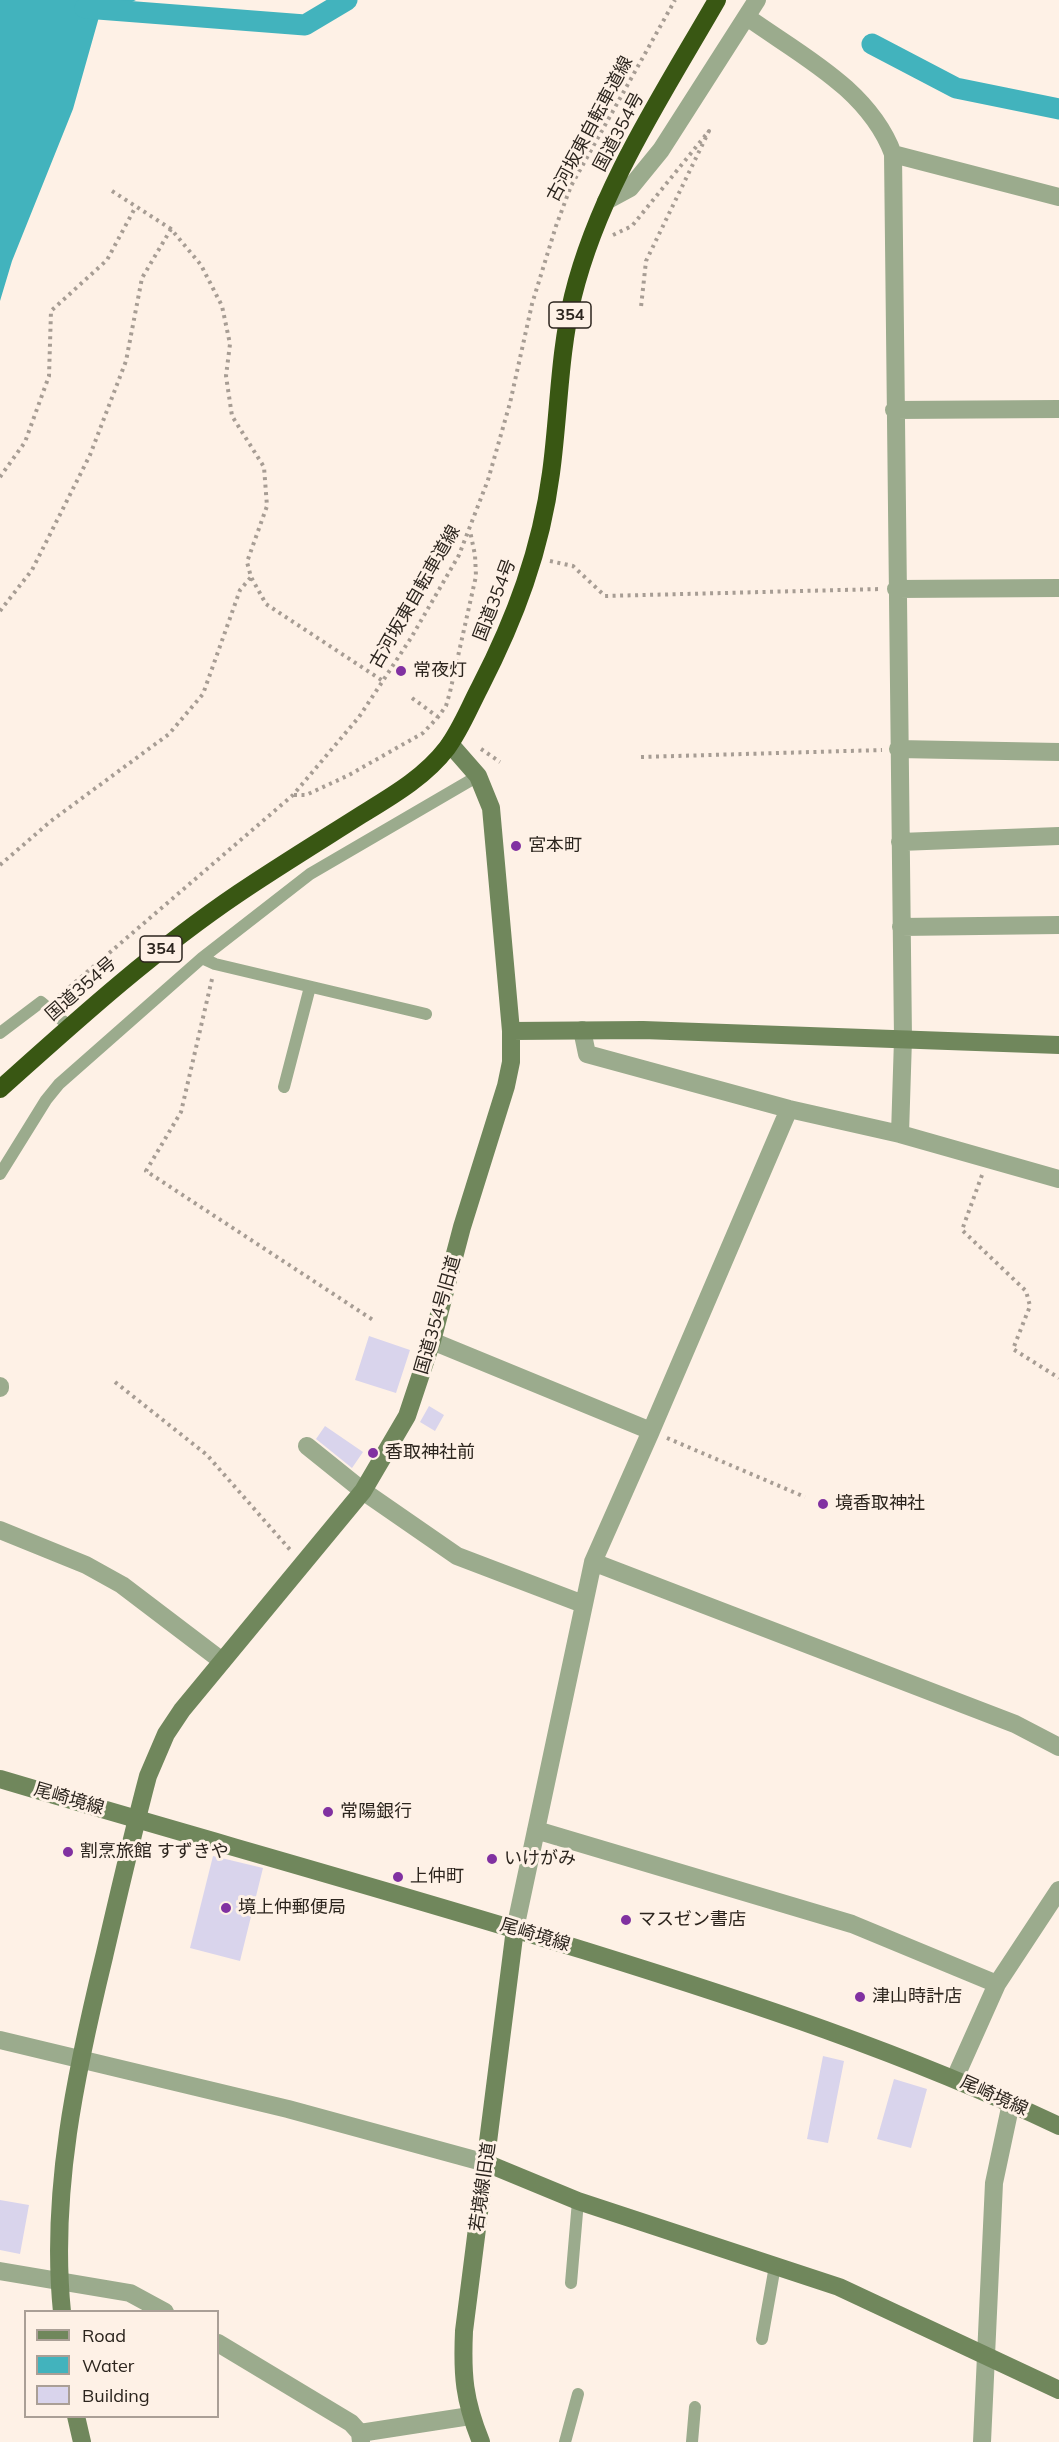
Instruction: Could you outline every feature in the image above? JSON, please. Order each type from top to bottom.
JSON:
[{"type":"highway","name":"国道354号","points":[[0,1089],[70,1027],[188,929],[240,892],[406,786],[437,760],[450,744],[497,655],[522,597],[534,558],[551,473],[561,357],[573,296],[588,246],[606,201],[717,0]]},
{"type":"street","points":[[606,201],[630,188],[661,150],[757,0]]},
{"type":"street","points":[[747,17],[843,86],[869,111],[885,133],[893,154],[896,589],[903,1039],[900,1134]]},
{"type":"street","points":[[893,154],[1059,197]]},
{"type":"street","points":[[894,410],[1059,409]]},
{"type":"street","points":[[896,589],[1059,588]]},
{"type":"street","name":"国道354号旧道","points":[[62,2310],[58,2279],[62,2195],[80,2059],[148,1776],[166,1734],[182,1710],[363,1491],[407,1416],[432,1341],[462,1227],[506,1086],[511,1062],[511,1032],[492,815],[488,797],[478,776],[450,744]]},
{"type":"street","points":[[898,749],[1059,752]]},
{"type":"street","points":[[900,842],[1059,836]]},
{"type":"street","points":[[901,927],[1059,925]]},
{"type":"street","points":[[511,1032],[582,1030],[1059,1045]]},
{"type":"street","points":[[582,1030],[587,1054],[789,1109],[900,1134],[1059,1179]]},
{"type":"street","points":[[515,1929],[592,1562],[651,1431],[789,1109]]},
{"type":"street","points":[[432,1341],[651,1431]]},
{"type":"street","points":[[307,1446],[363,1491],[457,1556],[583,1604]]},
{"type":"street","points":[[0,1530],[86,1565],[123,1585],[222,1661]]},
{"type":"street","points":[[592,1562],[1015,1724],[1059,1747]]},
{"type":"street","name":"尾崎境線","points":[[0,1779],[515,1929],[800,2019],[955,2078],[1059,2126]]},
{"type":"street","points":[[536,1830],[852,1924],[997,1984]]},
{"type":"street","points":[[955,2078],[997,1984],[1059,1890]]},
{"type":"street","name":"若境線旧道","points":[[481,2442],[470,2416],[462,2376],[464,2331],[515,1929]]},
{"type":"street","points":[[0,2040],[288,2109],[486,2163],[578,2201],[858,2295],[1059,2390]]},
{"type":"street","points":[[982,2442],[987,2355],[988,2258],[994,2183],[1011,2103]]},
{"type":"street","points":[[0,2271],[130,2293],[161,2310]]},
{"type":"street","points":[[219,2344],[351,2424],[360,2438],[470,2416]]},
{"type":"street","points":[[76,2418],[82,2442]]},
{"type":"lane","points":[[0,1174],[46,1100],[59,1084],[202,958],[310,874],[478,776]]},
{"type":"lane","points":[[202,958],[215,964],[426,1014]]},
{"type":"lane","points":[[284,1087],[310,987]]},
{"type":"lane","points":[[0,1033],[41,1002],[70,1027]]},
{"type":"lane","points":[[571,2283],[578,2201]]},
{"type":"lane","points":[[762,2339],[775,2266]]},
{"type":"lane","points":[[565,2442],[578,2394]]},
{"type":"lane","points":[[692,2442],[695,2407]]},
{"type":"path","name":"古河坂東自転車道線","points":[[80,976],[294,795],[359,717],[411,638],[459,555],[470,530],[496,457],[524,331],[556,226],[572,186],[675,0]]},
{"type":"path","points":[[588,246],[632,226],[710,131],[646,261],[641,307]]},
{"type":"path","points":[[112,191],[135,208],[171,229],[201,265],[222,306],[230,344],[226,376],[232,416],[264,467],[267,506],[247,562],[251,577],[266,604],[383,681]]},
{"type":"path","points":[[0,477],[25,442],[49,376],[51,311],[107,260],[135,208]]},
{"type":"path","points":[[0,611],[32,570],[90,455],[126,361],[142,278],[171,229]]},
{"type":"path","points":[[294,795],[306,795],[349,775],[423,733],[446,706],[476,576],[470,530]]},
{"type":"path","points":[[534,558],[573,566],[605,596],[896,589]]},
{"type":"path","points":[[0,865],[51,821],[170,734],[203,694],[240,590],[251,577]]},
{"type":"path","points":[[412,698],[443,722]]},
{"type":"path","points":[[476,746],[500,762]]},
{"type":"path","points":[[641,757],[898,749]]},
{"type":"path","points":[[215,964],[181,1112],[147,1171],[373,1320]]},
{"type":"path","points":[[988,1159],[962,1230],[1026,1291],[1030,1306],[1013,1349],[1059,1378]]},
{"type":"path","points":[[115,1382],[207,1455],[302,1563]]},
{"type":"path","points":[[651,1431],[805,1497]]},
{"type":"water","points":[[0,0],[136,0],[99,17],[73,109],[12,261],[0,301]]},
{"type":"building","points":[[369,1336],[410,1350],[396,1393],[355,1380]]},
{"type":"building","points":[[429,1406],[444,1415],[435,1431],[420,1422]]},
{"type":"building","points":[[325,1426],[363,1452],[352,1468],[316,1439]]},
{"type":"building","points":[[213,1856],[263,1868],[240,1961],[190,1948]]},
{"type":"building","points":[[823,2056],[844,2061],[828,2143],[807,2139]]},
{"type":"building","points":[[894,2079],[927,2089],[911,2148],[877,2139]]},
{"type":"building","points":[[0,2200],[29,2205],[20,2254],[0,2250]]},
{"type":"waterway","points":[[85,8],[305,25],[347,0]]},
{"type":"waterway","points":[[872,44],[956,88],[1059,109]]},
{"type":"place","name":"常夜灯","points":[[401,671]]},
{"type":"place","name":"宮本町","points":[[516,846]]},
{"type":"place","name":"香取神社前","points":[[373,1453]]},
{"type":"place","name":"境香取神社","points":[[823,1504]]},
{"type":"place","name":"常陽銀行","points":[[328,1812]]},
{"type":"place","name":"割烹旅館 すずきや","points":[[68,1852]]},
{"type":"place","name":"いけがみ","points":[[492,1859]]},
{"type":"place","name":"上仲町","points":[[398,1877]]},
{"type":"place","name":"境上仲郵便局","points":[[226,1908]]},
{"type":"place","name":"マスゼン書店","points":[[626,1920]]},
{"type":"place","name":"津山時計店","points":[[860,1997]]}]
